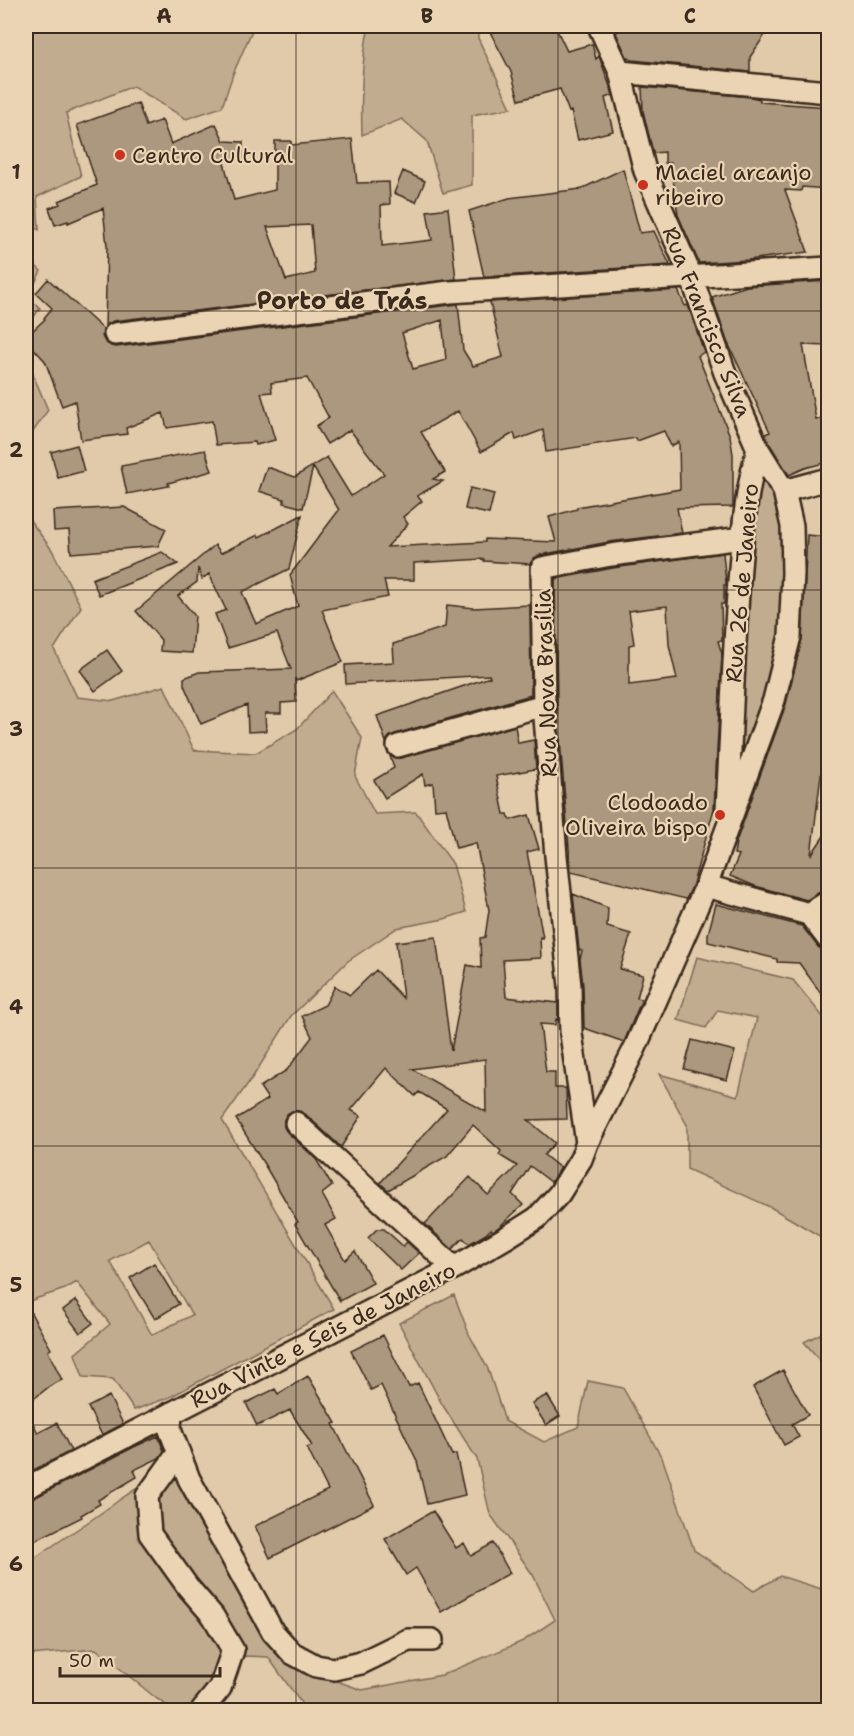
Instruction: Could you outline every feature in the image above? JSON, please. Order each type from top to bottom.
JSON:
[{"type":"street","name":"Rua Francisco Silva","points":[[599,26],[620,72],[645,171],[691,276],[725,374],[758,449]]},
{"type":"street","points":[[620,72],[828,92]]},
{"type":"street","points":[[115,334],[450,292],[828,268]]},
{"type":"street","name":"Rua 26 de Janeiro","points":[[587,1143],[635,1048],[706,886],[774,700],[790,636],[793,573],[792,526],[784,491],[758,449]]},
{"type":"street","name":"Rua 26 de Janeiro","points":[[727,829],[735,636],[742,538],[751,474],[758,449]]},
{"type":"street","points":[[784,491],[828,479]]},
{"type":"street","name":"Rua Nova Brasília","points":[[587,1143],[571,1034],[570,986],[556,856],[544,705],[542,568],[611,555],[742,538]]},
{"type":"street","points":[[398,746],[544,705]]},
{"type":"street","points":[[706,886],[809,914],[828,939]]},
{"type":"street","points":[[809,914],[828,902]]},
{"type":"street","points":[[296,1123],[454,1268]]},
{"type":"street","name":"Rua Vinte e Seis de Janeiro","points":[[26,1488],[454,1268],[537,1218],[559,1194],[581,1159],[587,1143]]},
{"type":"street","points":[[171,1413],[170,1430],[189,1479],[273,1632],[292,1653],[316,1666],[334,1669],[361,1663],[408,1640],[432,1640]]},
{"type":"street","points":[[178,1452],[147,1496],[150,1534],[188,1587],[213,1616],[233,1650],[220,1688],[202,1710]]},
{"type":"shaded area","points":[[26,26],[254,26],[233,74],[222,107],[186,119],[133,86],[66,113],[81,176],[37,197],[39,230],[26,223]]},
{"type":"shaded area","points":[[369,26],[478,26],[478,38],[511,108],[472,115],[472,185],[443,193],[427,141],[402,119],[362,135],[363,66]]},
{"type":"shaded area","points":[[26,257],[41,271],[28,297],[40,308],[26,328]]},
{"type":"shaded area","points":[[26,358],[48,410],[26,442]]},
{"type":"shaded area","points":[[761,467],[775,497],[785,553],[774,673],[741,766],[750,579]]},
{"type":"shaded area","points":[[26,515],[52,550],[81,607],[54,649],[77,697],[113,701],[164,686],[194,750],[256,753],[297,729],[332,691],[362,738],[355,776],[375,814],[416,812],[453,864],[466,912],[444,919],[397,928],[348,961],[291,1016],[222,1120],[334,1309],[170,1397],[134,1410],[113,1379],[83,1377],[75,1354],[110,1324],[77,1282],[65,1289],[26,1302],[26,1238],[29,1232],[26,1227]],"holes":[[[149,1240],[192,1315],[152,1335],[110,1261]]]},
{"type":"shaded area","points":[[697,957],[793,980],[828,1023],[828,1254],[823,1238],[772,1208],[687,1169],[687,1125],[659,1074],[738,1096],[757,1018],[718,1010],[706,1028],[678,1020]]},
{"type":"shaded area","points":[[454,1295],[469,1334],[488,1369],[505,1421],[544,1442],[578,1427],[588,1381],[623,1388],[663,1460],[694,1550],[754,1591],[780,1576],[828,1591],[828,1710],[306,1710],[268,1657],[245,1656],[211,1680],[187,1710],[174,1710],[157,1699],[96,1649],[26,1657],[26,1569],[36,1557],[177,1462],[261,1628],[302,1673],[334,1680],[362,1690],[442,1675],[523,1641],[555,1620],[533,1575],[490,1514],[477,1459],[442,1404],[399,1323]]},
{"type":"shaded area","points":[[828,1330],[828,1369],[804,1342]]},
{"type":"building","points":[[487,26],[555,26],[567,51],[592,44],[596,59],[599,56],[613,95],[605,98],[613,131],[578,140],[571,111],[569,112],[560,89],[519,100],[511,72]]},
{"type":"building","points":[[623,26],[771,26],[750,57],[750,72],[632,60],[627,57],[616,33]]},
{"type":"building","points":[[642,87],[751,97],[760,99],[760,102],[828,107],[828,189],[802,187],[801,191],[785,190],[808,252],[748,260],[699,263],[678,215],[671,163],[665,163],[665,152],[653,153],[643,111]]},
{"type":"building","points":[[138,103],[146,126],[162,120],[171,144],[216,124],[224,141],[243,142],[243,159],[223,159],[234,200],[275,190],[275,141],[291,141],[291,145],[352,139],[357,183],[389,182],[390,204],[381,205],[382,246],[432,240],[427,211],[448,208],[456,279],[113,321],[105,327],[107,246],[103,208],[68,223],[68,221],[55,225],[49,208],[60,204],[59,201],[97,185],[77,125]],"holes":[[[311,225],[315,273],[286,280],[267,227]]]},
{"type":"building","points":[[623,169],[640,233],[654,231],[670,265],[484,277],[469,211],[509,198],[581,189]]},
{"type":"building","points":[[403,171],[425,181],[416,202],[394,193]]},
{"type":"building","points":[[48,279],[103,329],[102,336],[105,342],[116,347],[458,304],[463,350],[473,366],[503,357],[490,302],[678,290],[685,306],[688,305],[704,352],[698,356],[730,436],[733,454],[733,507],[677,508],[682,533],[609,542],[540,555],[530,564],[484,561],[484,559],[414,563],[414,580],[384,580],[388,597],[322,610],[343,662],[296,681],[295,678],[296,702],[281,703],[281,713],[265,713],[266,731],[248,732],[247,705],[201,724],[184,685],[184,678],[199,672],[291,669],[277,633],[228,648],[215,614],[226,610],[209,574],[202,579],[198,568],[197,582],[178,596],[195,616],[192,653],[160,651],[161,640],[136,611],[215,545],[221,553],[302,515],[289,569],[242,592],[256,624],[298,606],[290,575],[339,510],[313,467],[303,508],[284,503],[284,499],[259,491],[267,467],[295,477],[327,457],[351,496],[384,474],[350,430],[327,444],[316,426],[329,418],[307,378],[271,383],[272,392],[261,393],[275,440],[256,445],[255,442],[216,445],[212,421],[167,428],[163,413],[126,428],[127,434],[81,440],[75,401],[62,406],[45,361],[26,340],[26,337],[45,319],[52,308],[36,293]],"holes":[[[442,320],[446,360],[413,369],[402,333]],[[458,411],[481,452],[514,433],[516,440],[543,430],[546,452],[636,438],[637,441],[664,431],[671,446],[679,442],[680,489],[577,507],[577,509],[549,517],[556,542],[485,539],[485,542],[387,547],[408,524],[403,517],[422,501],[417,496],[443,481],[433,479],[445,472],[421,432]]]},
{"type":"building","points":[[828,281],[828,346],[803,345],[816,420],[828,416],[828,462],[789,475],[765,434],[770,432],[727,341],[712,297],[747,286]]},
{"type":"building","points":[[77,445],[84,471],[58,478],[51,452]]},
{"type":"building","points":[[205,450],[212,471],[168,483],[169,486],[127,494],[121,466]]},
{"type":"building","points":[[470,488],[494,494],[489,514],[465,509]]},
{"type":"building","points":[[124,507],[166,529],[158,546],[71,553],[69,530],[54,531],[53,511]]},
{"type":"building","points":[[807,535],[828,537],[828,762],[821,775],[811,855],[828,830],[828,889],[807,900],[755,886],[730,876],[739,855],[734,854],[736,842],[786,704],[802,639]]},
{"type":"building","points":[[162,552],[178,564],[99,595],[92,579]]},
{"type":"building","points":[[723,553],[726,585],[724,585],[724,604],[721,604],[722,640],[718,641],[722,654],[714,809],[692,887],[686,899],[571,872],[557,704],[555,579],[613,568]],"holes":[[[667,606],[669,645],[677,679],[629,685],[629,645],[634,644],[629,611]]]},
{"type":"building","points":[[447,605],[474,608],[530,605],[531,695],[395,734],[386,742],[377,716],[490,677],[489,675],[346,684],[345,665],[394,662],[393,644],[445,627]]},
{"type":"building","points":[[107,650],[122,671],[95,691],[80,670]]},
{"type":"building","points":[[515,726],[518,743],[534,740],[536,769],[496,776],[504,814],[508,814],[510,820],[529,815],[539,849],[527,852],[543,938],[540,937],[541,958],[503,960],[506,997],[558,1003],[558,1020],[556,1019],[555,1025],[540,1024],[546,1072],[555,1072],[555,1088],[566,1088],[567,1119],[528,1120],[555,1143],[544,1155],[560,1168],[551,1182],[530,1166],[512,1194],[523,1205],[493,1231],[491,1229],[469,1244],[463,1238],[452,1249],[425,1224],[470,1177],[488,1195],[517,1166],[499,1155],[501,1151],[473,1125],[447,1156],[388,1190],[380,1183],[447,1109],[419,1092],[415,1096],[386,1068],[351,1110],[361,1116],[341,1147],[305,1114],[292,1111],[287,1114],[284,1127],[287,1132],[316,1159],[332,1186],[322,1194],[336,1219],[325,1225],[345,1260],[355,1251],[373,1283],[340,1301],[295,1224],[298,1222],[236,1119],[268,1099],[260,1087],[287,1070],[312,1037],[302,1016],[325,1005],[335,986],[350,995],[376,970],[403,998],[396,942],[436,937],[451,1051],[467,965],[481,968],[480,938],[485,937],[489,910],[476,843],[456,848],[446,808],[435,809],[433,783],[425,785],[423,774],[385,798],[374,780],[394,768],[390,756],[401,758]],"holes":[[[485,1059],[486,1112],[412,1069]]]},
{"type":"building","points":[[573,894],[608,908],[607,927],[631,934],[620,969],[643,975],[637,998],[642,999],[624,1042],[584,1028],[580,959],[582,951],[579,950]]},
{"type":"building","points":[[716,904],[802,926],[818,947],[828,954],[828,1003],[799,963],[777,962],[777,959],[708,942]]},
{"type":"building","points":[[692,1040],[735,1051],[727,1080],[684,1069]]},
{"type":"building","points":[[377,1229],[384,1229],[403,1246],[407,1242],[419,1253],[401,1270],[368,1238]]},
{"type":"building","points":[[154,1263],[179,1304],[155,1319],[130,1278]]},
{"type":"building","points":[[76,1300],[93,1323],[80,1333],[63,1310]]},
{"type":"building","points":[[26,1304],[51,1349],[48,1351],[62,1380],[50,1386],[26,1405]]},
{"type":"building","points":[[383,1335],[409,1387],[418,1383],[452,1455],[456,1454],[465,1495],[427,1504],[417,1461],[381,1385],[371,1390],[351,1351]]},
{"type":"building","points":[[783,1370],[808,1415],[792,1424],[799,1437],[784,1445],[753,1387]]},
{"type":"building","points":[[308,1376],[336,1423],[333,1424],[374,1505],[270,1558],[255,1526],[328,1490],[307,1448],[312,1446],[290,1410],[257,1426],[246,1403],[275,1389],[278,1394]]},
{"type":"building","points":[[547,1395],[560,1416],[546,1425],[532,1403]]},
{"type":"building","points":[[109,1396],[123,1424],[102,1435],[88,1407]]},
{"type":"building","points":[[26,1409],[38,1433],[57,1423],[71,1451],[26,1474]]},
{"type":"building","points":[[158,1436],[164,1451],[159,1458],[134,1470],[137,1477],[98,1500],[100,1504],[81,1515],[82,1517],[26,1545],[26,1501]]},
{"type":"building","points":[[433,1511],[456,1548],[464,1543],[471,1556],[493,1543],[510,1573],[441,1612],[416,1568],[406,1575],[385,1539]]},
{"type":"place","name":"Centro Cultural","points":[[120,155]]},
{"type":"place","name":"Maciel arcanjo ribeiro","points":[[643,185]]},
{"type":"place","name":"Clodoado Oliveira bispo","points":[[720,815]]},
{"type":"district","name":"Porto de Trás","points":[[342,301]]}]
